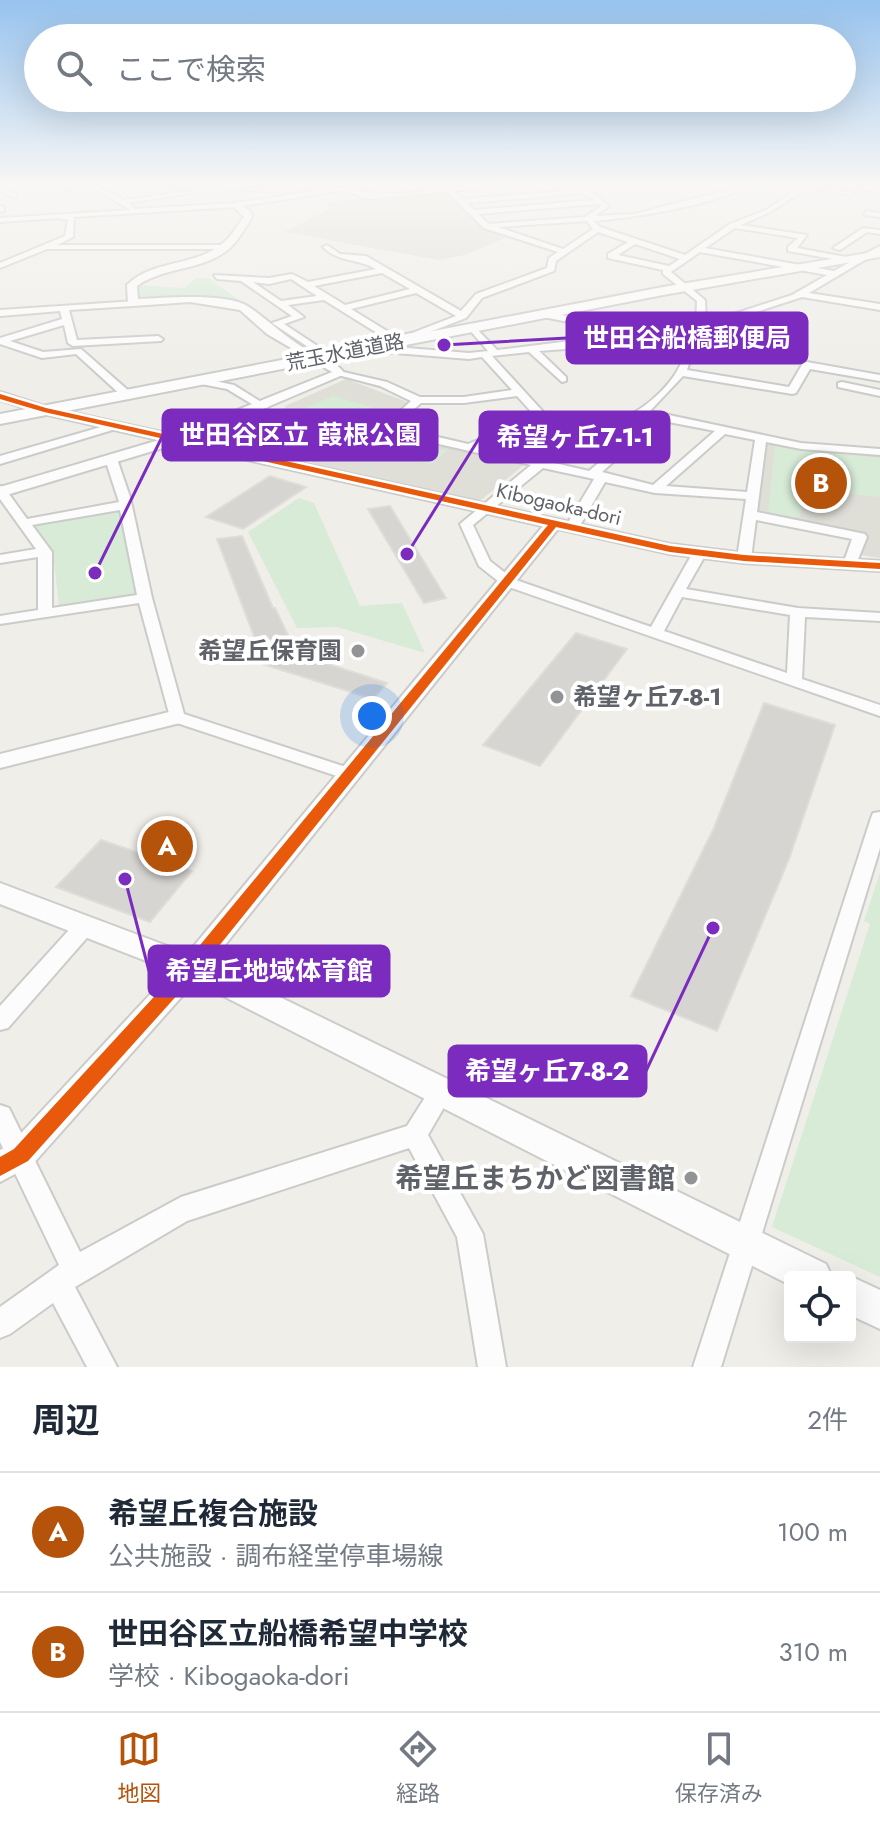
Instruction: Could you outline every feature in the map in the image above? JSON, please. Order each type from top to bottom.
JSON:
[{"type":"main road","name":"荒玉水道道路","points":[[0,419],[371,348],[396,340],[848,260],[872,252]]},
{"type":"main road","points":[[0,893],[192,967],[801,1271]]},
{"type":"main road","points":[[856,1298],[880,1310]]},
{"type":"street","points":[[0,263],[44,249]]},
{"type":"street","points":[[133,303],[132,285],[139,279],[222,249]]},
{"type":"street","points":[[329,249],[338,256],[363,258],[463,316]]},
{"type":"street","points":[[555,249],[564,252]]},
{"type":"street","points":[[418,336],[463,316],[479,296],[551,269],[552,260],[569,249]]},
{"type":"street","points":[[622,249],[611,256],[670,269]]},
{"type":"street","points":[[655,249],[685,258]]},
{"type":"street","points":[[835,274],[698,249],[666,272],[702,303],[701,327],[690,343],[688,365],[642,413],[584,435],[540,464],[466,524],[484,563],[508,582],[880,711]]},
{"type":"street","points":[[791,249],[848,260]]},
{"type":"street","points":[[701,327],[756,312],[802,294],[872,252]]},
{"type":"street","points":[[307,285],[383,270]]},
{"type":"street","points":[[217,277],[269,281],[292,276],[396,340]]},
{"type":"street","points":[[243,279],[299,317],[277,323],[323,353],[316,358]]},
{"type":"street","points":[[343,308],[416,290]]},
{"type":"street","points":[[802,294],[880,307]]},
{"type":"street","points":[[280,304],[325,297]]},
{"type":"street","points":[[0,313],[190,299],[228,302],[254,314],[271,332],[306,355],[340,371],[339,374]]},
{"type":"street","points":[[64,308],[73,343],[158,339]]},
{"type":"street","points":[[541,314],[595,324],[581,343]]},
{"type":"street","points":[[0,341],[66,321]]},
{"type":"street","points":[[11,1161],[192,967],[421,686],[508,582],[564,524],[597,475],[624,447],[543,418],[490,354],[473,328]]},
{"type":"street","points":[[0,341],[42,355],[78,351],[126,394]]},
{"type":"street","points":[[371,348],[459,356],[581,343],[690,343],[784,355]]},
{"type":"street","points":[[690,343],[748,358]]},
{"type":"street","points":[[531,348],[562,379]]},
{"type":"street","points":[[680,372],[792,391],[807,365],[880,378]]},
{"type":"street","points":[[45,612],[45,552],[0,492],[177,439],[264,407],[339,374],[383,384],[418,400],[464,400],[521,392]]},
{"type":"street","points":[[200,381],[230,387],[264,407]]},
{"type":"street","points":[[842,385],[880,393]]},
{"type":"street","name":"Kibogaoka-dori","points":[[0,396],[44,410],[699,554],[880,566]]},
{"type":"street","points":[[418,400],[402,414],[401,421],[407,432],[655,489],[751,496]]},
{"type":"street","points":[[642,413],[801,446],[880,452]]},
{"type":"street","points":[[469,448],[543,418]]},
{"type":"street","points":[[0,460],[115,426]]},
{"type":"street","points":[[655,489],[724,429]]},
{"type":"street","points":[[744,558],[761,438]]},
{"type":"street","points":[[111,459],[177,717]]},
{"type":"street","points":[[24,523],[125,505]]},
{"type":"street","points":[[751,515],[860,537],[850,564]]},
{"type":"street","points":[[0,559],[45,552]]},
{"type":"street","points":[[655,633],[699,554]]},
{"type":"street","points":[[677,592],[798,612],[880,617]]},
{"type":"street","points":[[0,620],[145,598]]},
{"type":"street","points":[[794,681],[798,612]]},
{"type":"street","points":[[0,761],[177,717],[349,774]]},
{"type":"street","points":[[707,1367],[879,828]]},
{"type":"street","points":[[0,1021],[85,926]]},
{"type":"street","points":[[0,1324],[67,1277],[181,1210],[415,1135],[442,1090]]},
{"type":"street","points":[[0,1116],[11,1161],[67,1277],[103,1367]]},
{"type":"street","points":[[415,1135],[470,1234],[492,1367]]},
{"type":"shaded area","points":[[377,249],[480,249],[439,260]]},
{"type":"shaded area","points":[[346,379],[405,401],[408,406],[396,414],[397,427],[411,438],[525,464],[480,501],[314,464],[300,450],[285,406]]},
{"type":"shaded area","points":[[767,444],[880,456],[880,558],[861,555],[868,536],[757,511]]},
{"type":"green space","points":[[195,278],[208,278],[239,300],[134,303],[133,285],[185,288]]},
{"type":"green space","points":[[333,396],[371,407],[368,411],[411,442],[447,451],[431,464],[303,442],[295,433],[291,418],[300,415],[298,411]]},
{"type":"green space","points":[[775,445],[880,458],[880,497],[810,490],[799,518],[768,512]]},
{"type":"green space","points":[[299,498],[314,503],[360,606],[402,603],[425,653],[337,627],[297,628],[248,532]]},
{"type":"green space","points":[[121,509],[139,594],[59,607],[53,552],[35,526]]},
{"type":"green space","points":[[880,873],[880,1277],[772,1227],[870,924],[864,921]]},
{"type":"building","points":[[270,476],[306,487],[243,529],[206,517]]},
{"type":"building","points":[[390,506],[446,598],[424,603],[368,509]]},
{"type":"building","points":[[242,536],[290,639],[257,644],[217,539]]},
{"type":"building","name":"希望ヶ丘7-8-1","points":[[576,633],[627,649],[540,766],[483,745]]},
{"type":"building","points":[[291,641],[297,654],[387,683],[373,699],[263,664]]},
{"type":"building","points":[[764,703],[835,725],[789,859],[717,1031],[631,996],[713,830]]},
{"type":"building","points":[[101,840],[192,871],[150,922],[56,887]]},
{"type":"cycle path","points":[[0,396],[44,410],[670,549],[744,558],[880,566]]},
{"type":"cycle path","points":[[0,1167],[21,1155],[192,967],[555,522]]},
{"type":"place","name":"世田谷船橋郵便局","points":[[444,345]]},
{"type":"place","name":"世田谷区立船橋希望中学校","points":[[821,483]]},
{"type":"place","name":"希望ヶ丘7-1-1","points":[[407,554]]},
{"type":"place","name":"世田谷区立 葭根公園","points":[[95,573]]},
{"type":"place","name":"希望丘保育園","points":[[358,651]]},
{"type":"place","name":"希望ヶ丘7-8-1","points":[[557,697]]},
{"type":"place","name":"希望丘複合施設","points":[[167,846]]},
{"type":"place","name":"希望丘地域体育館","points":[[125,879]]},
{"type":"place","name":"希望ヶ丘7-8-2","points":[[713,928]]},
{"type":"place","name":"希望丘まちかど図書館","points":[[691,1178]]}]
